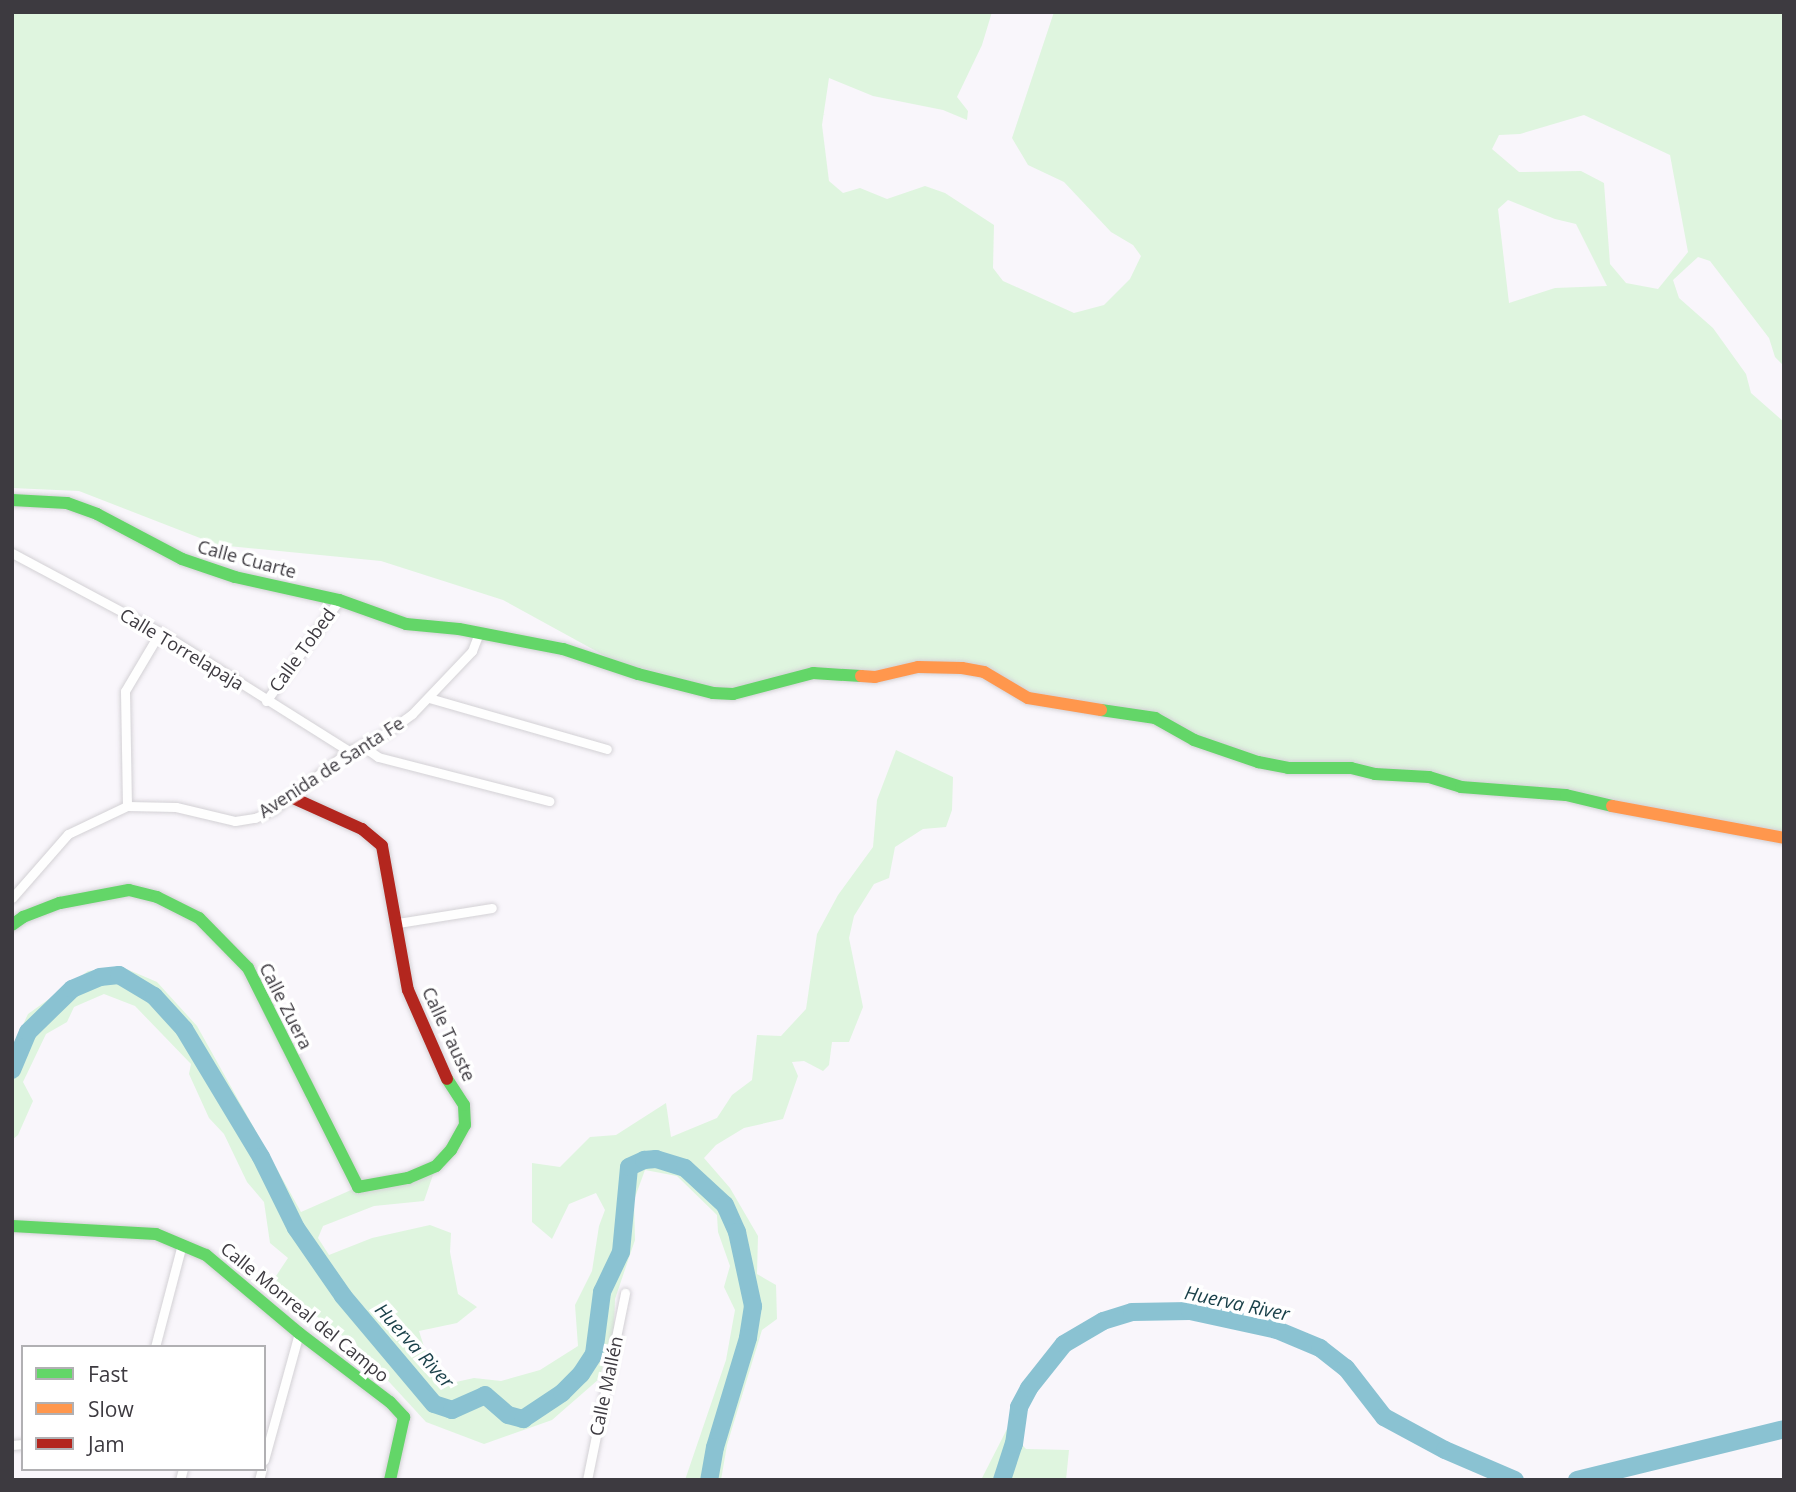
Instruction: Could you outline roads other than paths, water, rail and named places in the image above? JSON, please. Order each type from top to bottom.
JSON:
[{"type":"street","name":"Calle Cuarte","points":[[12,500],[67,503],[97,514],[182,559],[235,577],[338,600],[406,624],[480,633],[563,649],[697,690],[733,694],[773,681],[813,673],[875,677],[918,667],[962,668],[984,672],[1028,698],[1155,718],[1194,740],[1258,762],[1288,768],[1351,768],[1375,774],[1429,777],[1461,787],[1566,795],[1651,815],[1784,838]]},
{"type":"street","name":"Calle Torrelapaja","points":[[12,553],[160,632],[349,751]]},
{"type":"street","name":"Calle Tobed","points":[[266,701],[338,600]]},
{"type":"street","points":[[127,806],[125,691],[160,632]]},
{"type":"street","name":"Avenida de Santa Fe","points":[[12,898],[68,834],[127,806],[177,807],[235,821],[263,815],[291,797],[349,751],[401,723],[429,698],[472,651],[480,633]]},
{"type":"street","points":[[429,698],[607,749]]},
{"type":"street","points":[[361,745],[378,757],[549,801]]},
{"type":"street","name":"Calle Tauste","points":[[291,797],[362,829],[382,846],[408,990],[446,1077],[464,1105],[465,1125],[451,1150],[436,1166],[408,1178],[358,1187]]},
{"type":"street","name":"Calle Zuera","points":[[12,925],[23,917],[60,903],[129,890],[157,897],[199,918],[248,968],[358,1187]]},
{"type":"street","points":[[398,923],[492,908]]},
{"type":"street","name":"Calle Monreal del Campo","points":[[12,1225],[156,1234],[206,1255],[299,1333],[390,1402],[404,1417],[390,1480]]},
{"type":"street","points":[[156,1345],[182,1244]]},
{"type":"street","name":"Calle Mallén","points":[[587,1480],[625,1293]]},
{"type":"street","points":[[266,1453],[299,1333]]},
{"type":"waterway","name":"Huerva River","points":[[12,1070],[28,1032],[72,989],[100,977],[119,975],[154,996],[184,1029],[261,1157],[296,1228],[343,1296],[434,1404],[452,1410],[485,1395],[508,1415],[523,1419],[562,1393],[581,1374],[594,1354],[602,1292],[621,1252],[629,1167],[644,1160],[656,1159],[685,1168],[725,1205],[737,1232],[753,1306],[748,1338],[715,1447],[709,1480]]},
{"type":"waterway","name":"Huerva River","points":[[1002,1480],[1014,1444],[1019,1407],[1029,1388],[1064,1344],[1103,1321],[1132,1312],[1190,1311],[1277,1330],[1320,1348],[1346,1368],[1384,1417],[1445,1450],[1515,1480]]},
{"type":"waterway","name":"Huerva River","points":[[1577,1480],[1784,1429]]}]
